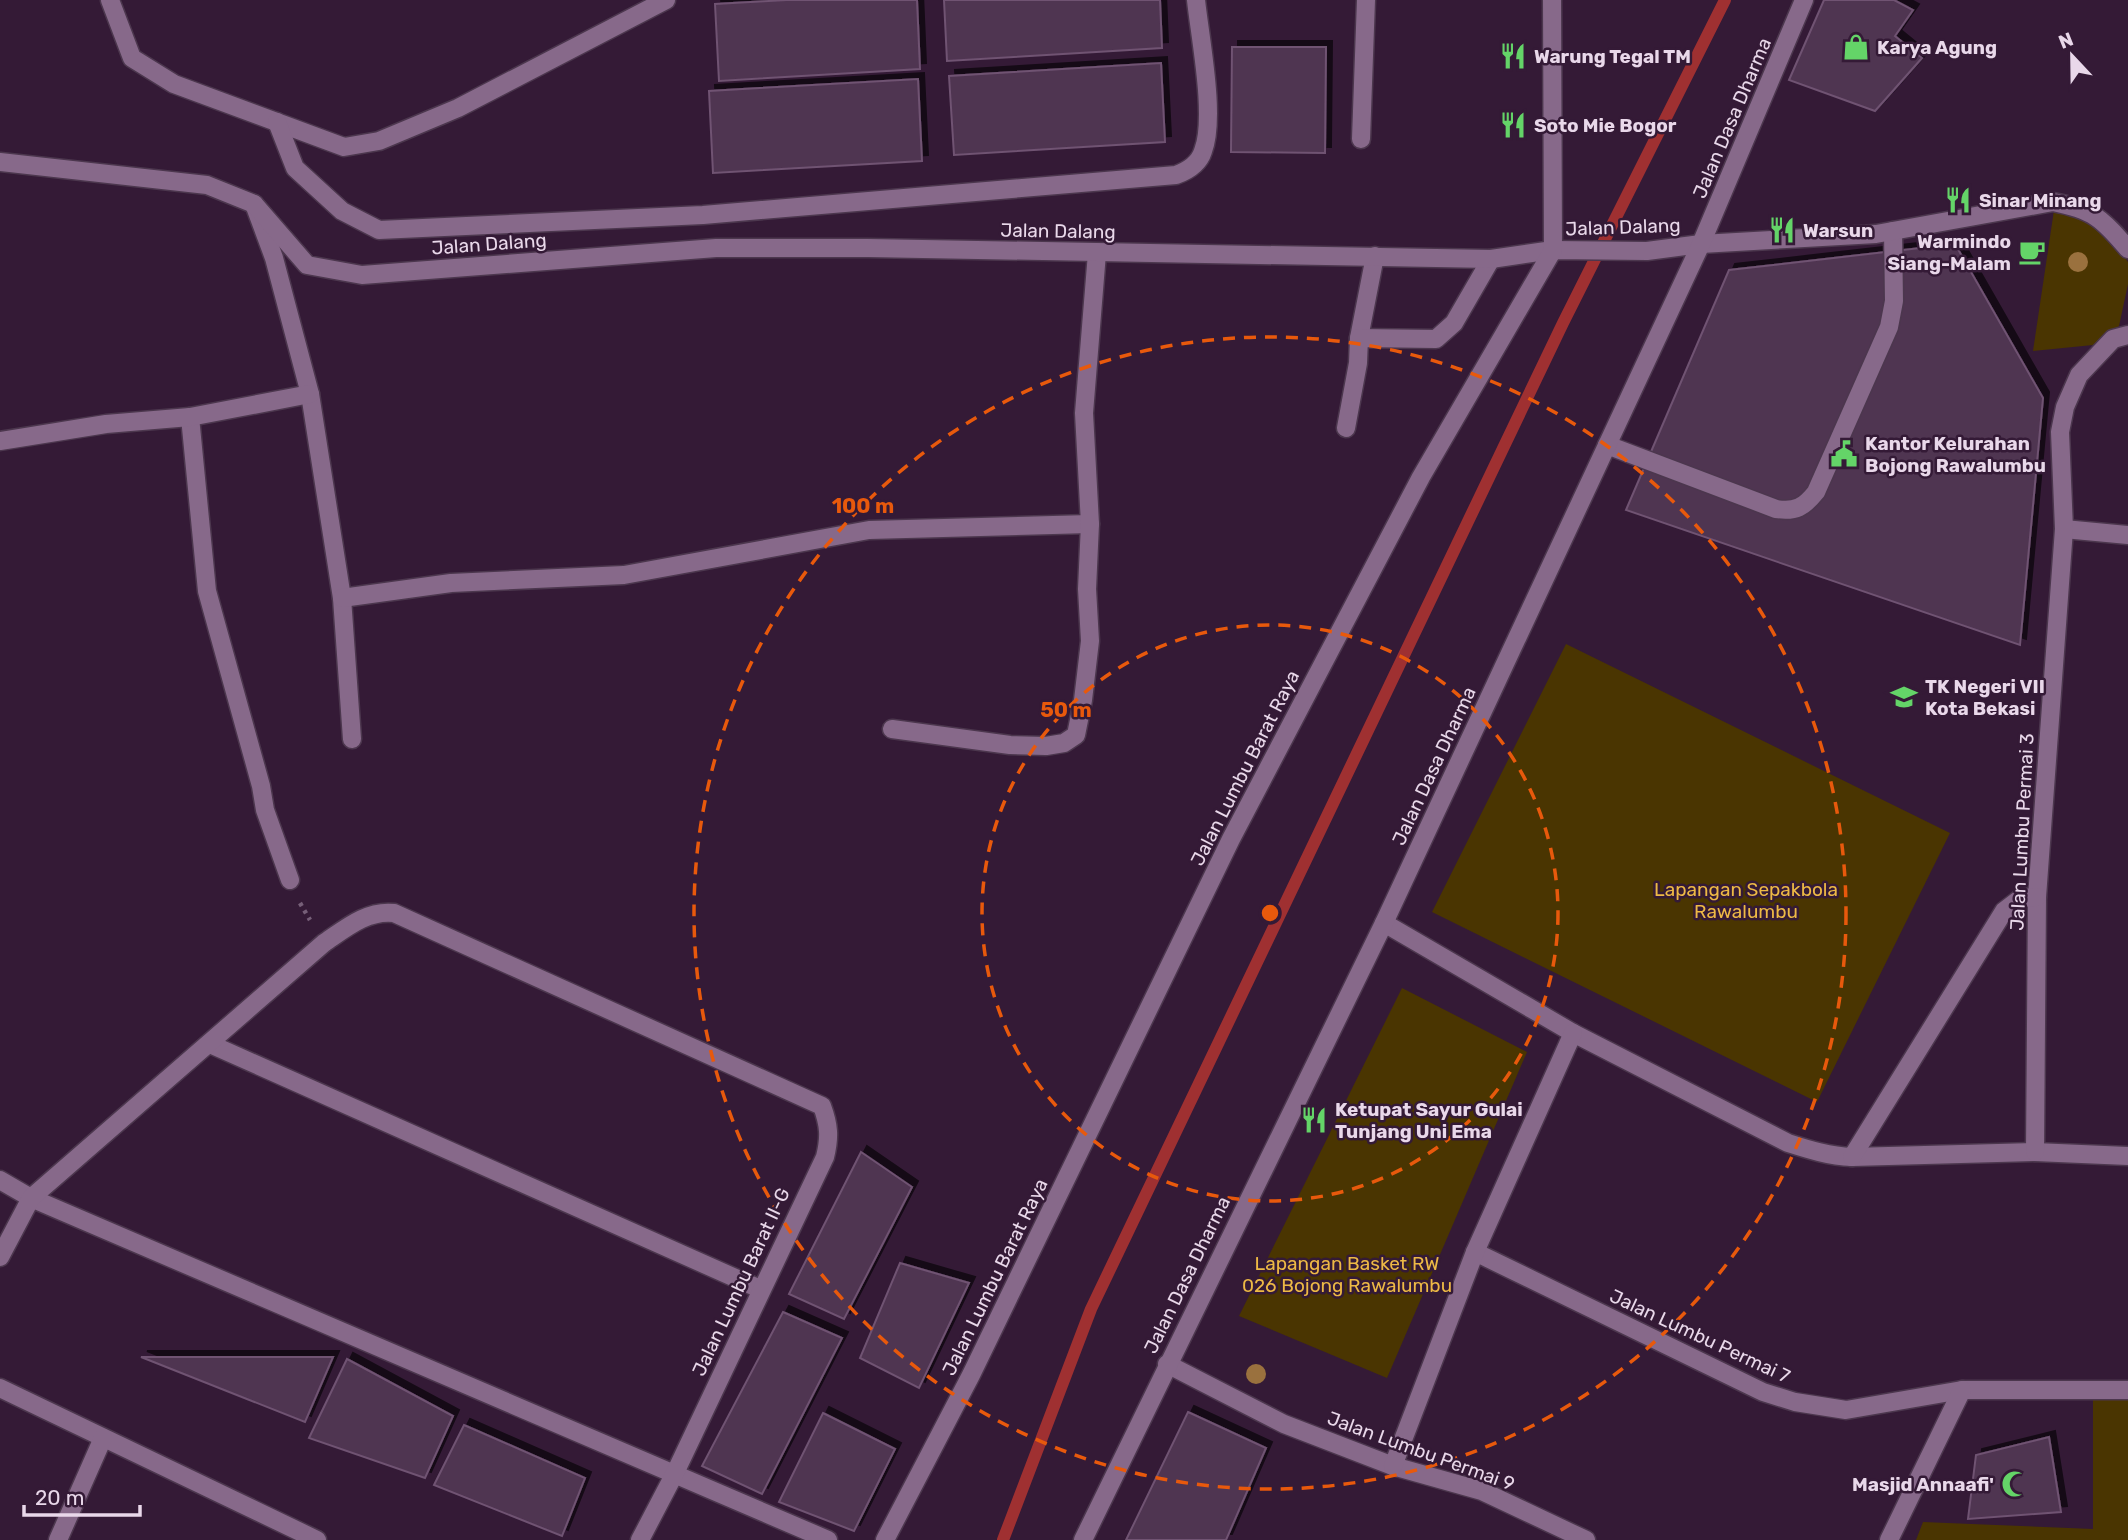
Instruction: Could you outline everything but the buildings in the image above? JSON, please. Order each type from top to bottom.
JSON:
[{"type":"street","points":[[110,0],[132,58],[174,84],[344,147],[379,141],[458,108],[666,0]]},
{"type":"street","points":[[277,122],[295,168],[342,211],[379,230],[703,215],[1176,175],[1189,170],[1203,153],[1209,115],[1196,0]]},
{"type":"street","points":[[1362,139],[1366,0]]},
{"type":"street","points":[[1552,0],[1553,250]]},
{"type":"street","name":"Jalan Dasa Dharma","points":[[1083,1540],[1384,923],[1701,244],[1804,0]]},
{"type":"street","name":"Jalan Dalang","points":[[0,162],[207,185],[254,204],[307,265],[362,275],[716,248],[868,248],[1491,259],[1553,250],[1647,251],[1701,244],[1892,231],[2053,202],[2080,207],[2105,221],[2128,249]]},
{"type":"street","points":[[254,204],[274,258],[310,394],[342,598],[352,739]]},
{"type":"street","points":[[1607,444],[1776,509],[1791,512],[1806,505],[1816,492],[1889,327],[1895,276],[1892,231]]},
{"type":"street","name":"Jalan Lumbu Barat Raya","points":[[885,1540],[983,1350],[1231,839],[1421,477],[1553,250]]},
{"type":"street","points":[[892,729],[1010,745],[1046,747],[1064,743],[1076,736],[1085,690],[1090,641],[1087,589],[1090,524],[1084,414],[1097,253]]},
{"type":"street","points":[[1346,428],[1358,363],[1359,338],[1375,256]]},
{"type":"street","points":[[1359,338],[1436,339],[1454,323],[1491,259]]},
{"type":"street","name":"Jalan Lumbu Permai 3","points":[[2035,1152],[2037,897],[2064,529],[2060,432],[2065,408],[2079,375],[2113,339],[2128,335]]},
{"type":"street","points":[[0,442],[106,424],[190,417],[310,394]]},
{"type":"street","points":[[190,417],[207,591],[261,786],[265,810],[290,880]]},
{"type":"street","points":[[342,598],[451,583],[624,575],[869,530],[1090,524]]},
{"type":"street","points":[[2064,529],[2128,535]]},
{"type":"street","points":[[1852,1157],[2004,911],[2021,898],[2037,897]]},
{"type":"street","name":"Jalan Lumbu Barat II-G","points":[[324,943],[368,915],[380,911],[394,913],[822,1107],[829,1125],[829,1142],[825,1157],[760,1289],[675,1473],[640,1540]]},
{"type":"street","points":[[1384,923],[1573,1033],[1788,1143],[1832,1156],[1852,1157],[2035,1152],[2128,1156]]},
{"type":"street","points":[[0,1257],[31,1198],[324,943]]},
{"type":"street","points":[[1393,1466],[1475,1252],[1573,1033]]},
{"type":"street","points":[[210,1044],[760,1289]]},
{"type":"street","points":[[0,1180],[31,1198],[828,1540]]},
{"type":"street","name":"Jalan Lumbu Permai 7","points":[[1475,1252],[1763,1392],[1795,1402],[1846,1410],[1962,1390],[2128,1390]]},
{"type":"street","name":"Jalan Lumbu Permai 9","points":[[1167,1364],[1284,1423],[1393,1466],[1482,1491],[1586,1540]]},
{"type":"street","points":[[0,1388],[317,1540]]},
{"type":"street","points":[[1889,1540],[1962,1390]]},
{"type":"street","points":[[58,1540],[103,1438]]},
{"type":"path","points":[[290,880],[301,905],[324,943]]},
{"type":"green space","points":[[2054,210],[2084,217],[2109,235],[2128,262],[2128,284],[2119,326],[2093,345],[2033,351]]},
{"type":"green space","name":"Lapangan Sepakbola Rawalumbu","points":[[1566,644],[1950,833],[1817,1102],[1432,912]]},
{"type":"green space","name":"Lapangan Basket RW 026 Bojong Rawalumbu","points":[[1402,988],[1527,1052],[1387,1378],[1239,1316]]},
{"type":"green space","points":[[2093,1398],[2128,1399],[2128,1540],[1916,1540],[1923,1522],[2093,1529]]},
{"type":"waterway","points":[[1003,1540],[1091,1309],[1563,323],[1725,0]]},
{"type":"place","name":"Karya Agung","points":[[1856,47]]},
{"type":"place","name":"Warung Tegal TM","points":[[1513,56]]},
{"type":"place","name":"Soto Mie Bogor","points":[[1513,125]]},
{"type":"place","name":"Sinar Minang","points":[[1958,200]]},
{"type":"place","name":"Warsun","points":[[1782,230]]},
{"type":"place","name":"Warmindo Siang-Malam","points":[[2032,252]]},
{"type":"place","name":"Kantor Kelurahan Bojong Rawalumbu","points":[[1844,454]]},
{"type":"place","name":"TK Negeri VII Kota Bekasi","points":[[1904,697]]},
{"type":"place","name":"Ketupat Sayur Gulai Tunjang Uni Ema","points":[[1314,1120]]},
{"type":"place","name":"Masjid Annaafi'","points":[[2015,1484]]}]
